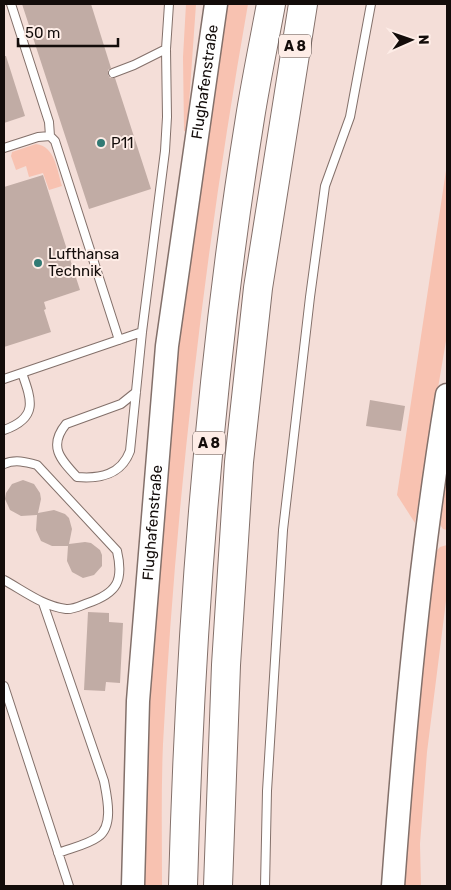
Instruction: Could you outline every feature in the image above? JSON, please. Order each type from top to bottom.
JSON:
[{"type":"highway","name":"A 8","points":[[183,886],[190,701],[202,517],[213,399],[236,212],[250,117],[271,4]]},
{"type":"highway","name":"A 8","points":[[218,886],[226,665],[240,462],[258,288],[303,4]]},
{"type":"main road","name":"Flughafenstraße","points":[[194,160],[198,26],[202,4]]},
{"type":"main road","name":"Flughafenstraße","points":[[133,886],[138,701],[150,534],[167,346],[216,4]]},
{"type":"main road","points":[[393,886],[412,647],[424,548],[447,395]]},
{"type":"lane","points":[[11,4],[49,122],[50,136],[55,141],[119,340]]},
{"type":"lane","points":[[136,392],[121,404],[66,424],[60,431],[56,440],[58,451],[64,462],[77,476],[88,478],[119,469],[126,462],[130,452],[136,392],[142,332],[165,152],[167,117],[166,49],[169,4]]},
{"type":"lane","points":[[266,886],[267,791],[283,530],[310,297],[325,186],[350,117],[371,4]]},
{"type":"lane","points":[[113,73],[166,49]]},
{"type":"lane","points":[[4,148],[38,137],[50,136]]},
{"type":"lane","points":[[4,379],[142,332]]},
{"type":"lane","points":[[4,430],[17,425],[26,417],[31,406],[22,373]]},
{"type":"lane","points":[[4,464],[23,461],[37,465],[117,551],[120,565],[120,577],[114,589],[103,598],[68,610],[43,603],[4,580]]},
{"type":"lane","points":[[43,603],[104,781],[108,800],[107,822],[104,831],[98,837],[58,853]]},
{"type":"lane","points":[[4,686],[69,886]]},
{"type":"shaded area","points":[[186,4],[196,4],[187,132],[184,131],[183,57]]},
{"type":"shaded area","points":[[226,4],[248,4],[218,188],[184,465],[163,744],[162,886],[141,886],[144,725],[163,446]]},
{"type":"shaded area","points":[[36,144],[47,149],[51,154],[57,166],[62,186],[49,190],[43,173],[29,177],[26,166],[16,170],[11,156],[12,152]]},
{"type":"shaded area","points":[[447,164],[447,335],[415,523],[397,495]]},
{"type":"shaded area","points":[[447,447],[447,530],[443,529],[436,519]]},
{"type":"shaded area","points":[[447,545],[447,593],[427,752],[420,844],[421,886],[402,886],[433,555],[440,547]]},
{"type":"building","name":"P11","points":[[22,4],[91,4],[111,68],[108,70],[108,75],[110,78],[115,78],[151,189],[89,209]]},
{"type":"building","points":[[4,56],[6,56],[25,116],[4,123]]},
{"type":"building","name":"Lufthansa Technik","points":[[43,175],[80,290],[44,302],[46,309],[44,310],[51,332],[4,347],[4,187]]},
{"type":"building","points":[[370,400],[405,406],[401,431],[366,426]]},
{"type":"building","points":[[23,480],[34,484],[40,493],[41,499],[38,513],[54,510],[65,514],[69,518],[72,529],[69,544],[91,543],[100,550],[102,566],[94,575],[83,578],[72,572],[67,561],[68,546],[52,546],[41,541],[36,530],[37,515],[21,516],[10,510],[5,499],[6,493],[12,484]]},
{"type":"building","points":[[88,612],[109,613],[109,622],[123,623],[120,683],[106,682],[105,691],[84,690]]},
{"type":"place","name":"P11","points":[[101,143]]},
{"type":"place","name":"Lufthansa Technik","points":[[38,263]]}]
